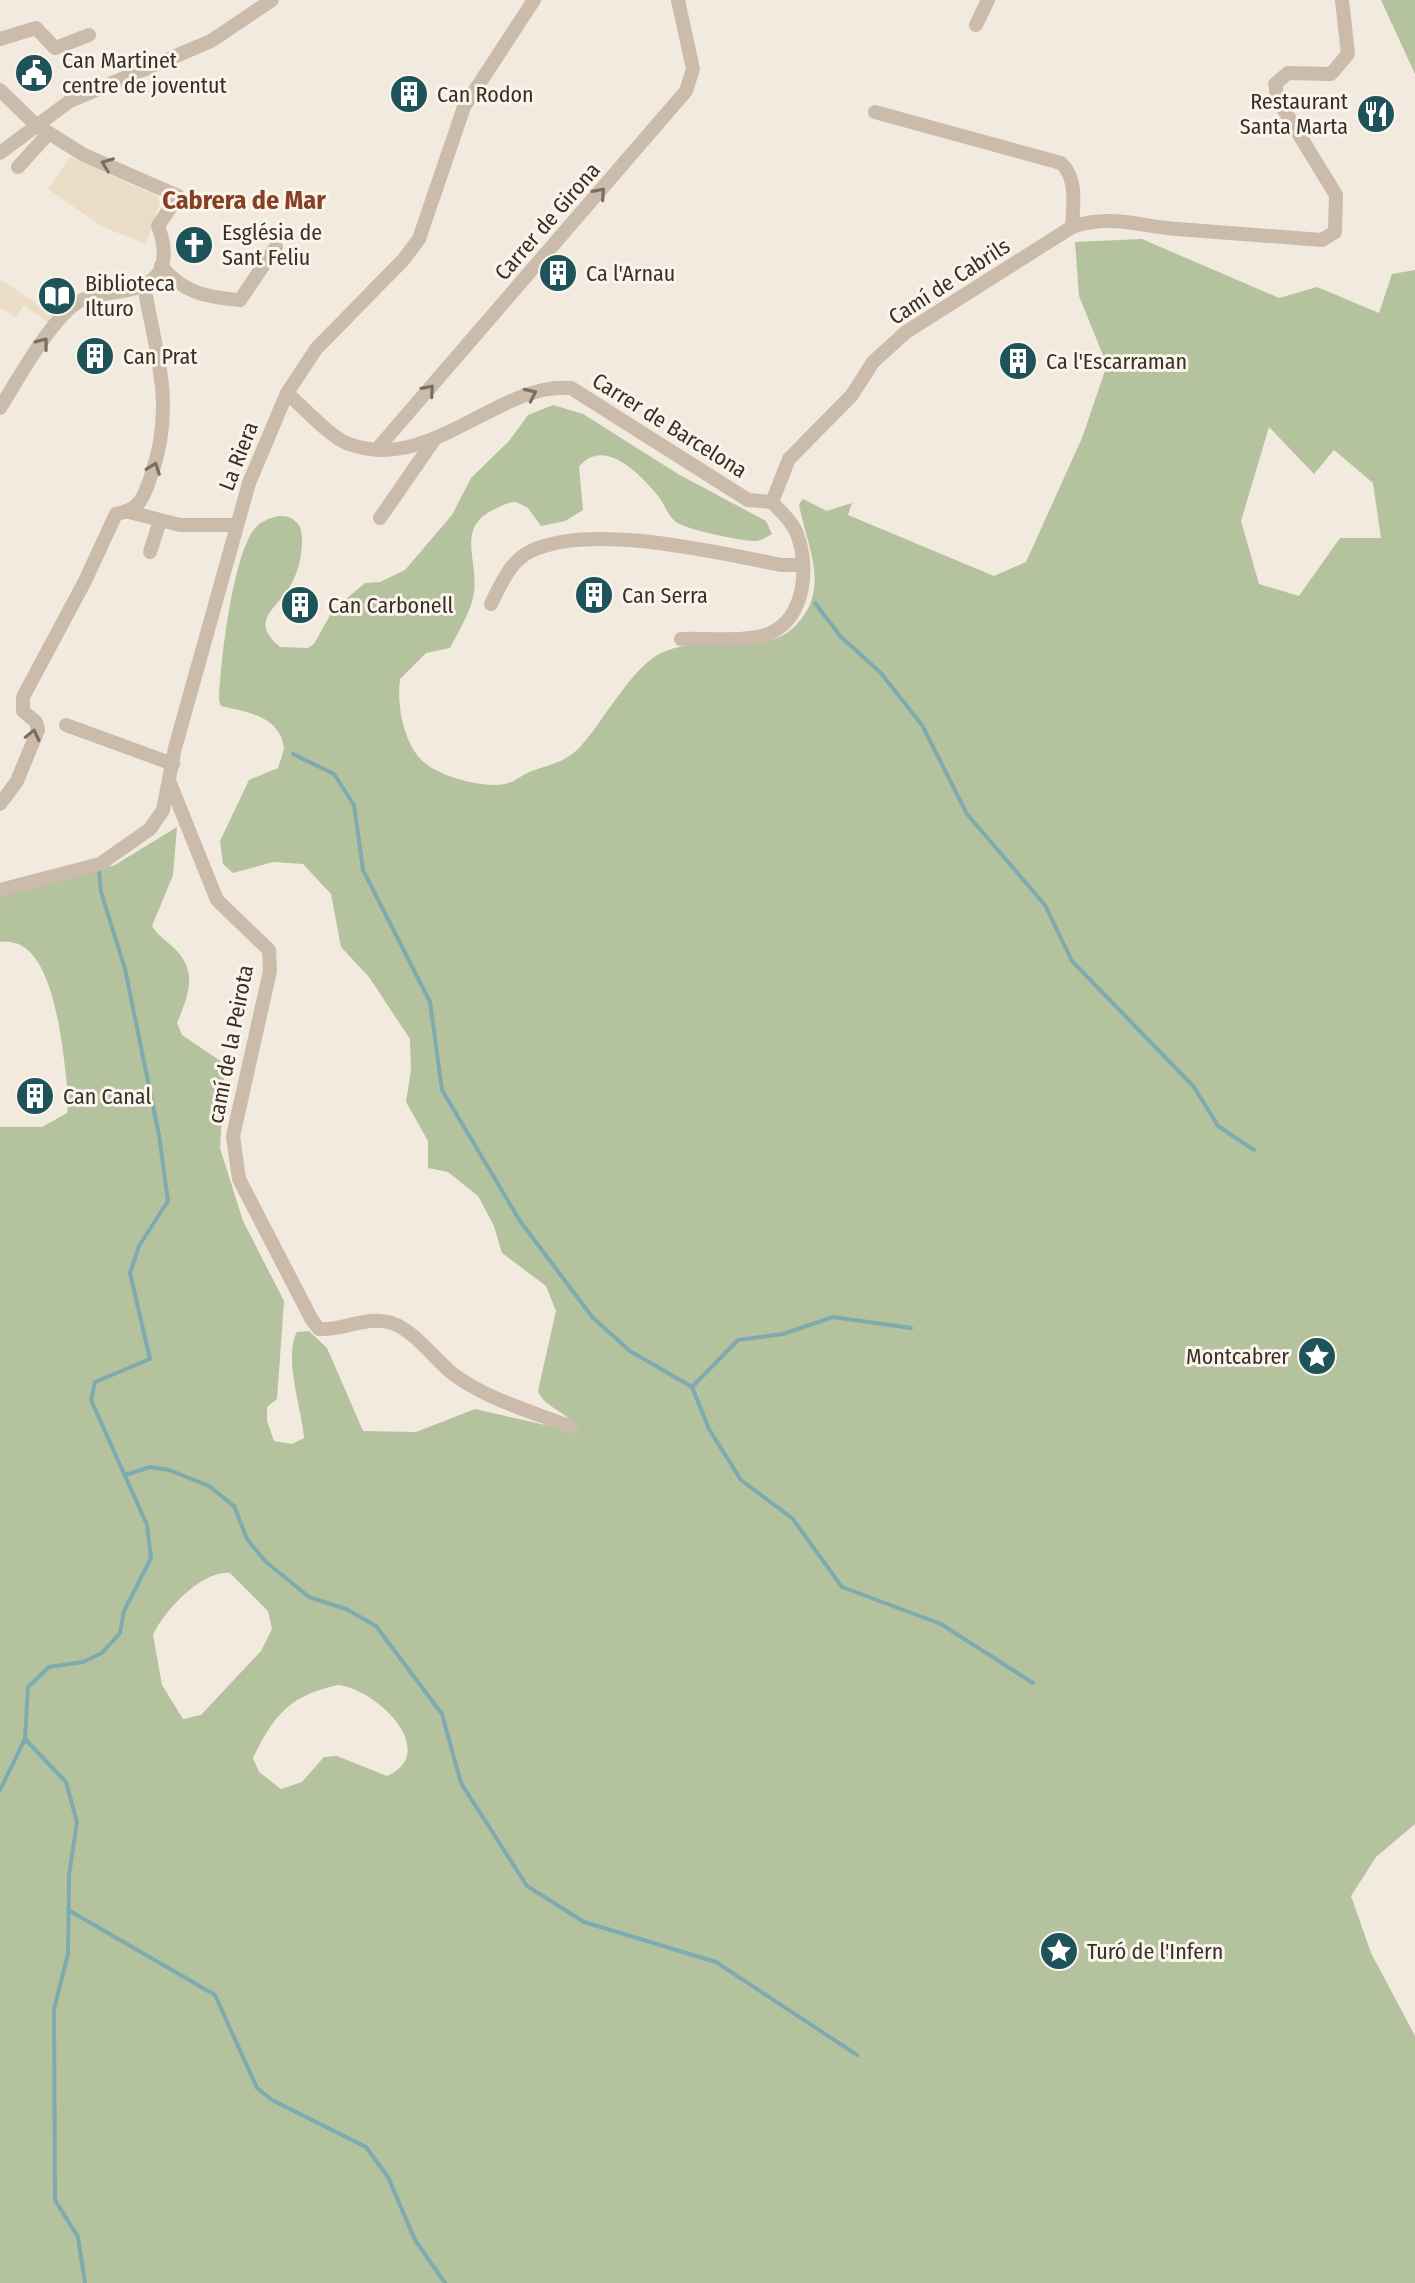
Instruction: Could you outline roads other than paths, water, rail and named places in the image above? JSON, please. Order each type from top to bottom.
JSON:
[{"type":"street","points":[[18,167],[42,129],[70,101],[211,41],[272,0]]},
{"type":"street","name":"La Riera","points":[[0,890],[100,864],[150,829],[163,810],[249,483],[287,393],[316,349],[404,259],[419,239],[464,107],[534,0]]},
{"type":"street","name":"Carrer de Girona","points":[[378,448],[686,91],[693,69],[678,0]]},
{"type":"street","points":[[976,25],[988,0]]},
{"type":"street","name":"Camí de Cabrils","points":[[772,502],[789,459],[852,395],[873,362],[906,332],[1072,227],[1095,219],[1124,219],[1172,228],[1322,240],[1335,232],[1336,195],[1278,100],[1275,84],[1288,73],[1331,74],[1348,54],[1342,0]]},
{"type":"street","points":[[0,39],[36,28],[55,48],[89,35]]},
{"type":"street","points":[[0,90],[42,129],[84,155],[178,196],[158,226],[163,238],[161,266],[157,275],[144,285],[80,301],[32,357],[0,408]]},
{"type":"street","points":[[875,112],[1061,163],[1069,171],[1072,182],[1072,227]]},
{"type":"street","points":[[0,153],[18,139],[42,129]]},
{"type":"street","points":[[161,266],[173,281],[189,291],[240,300],[276,247]]},
{"type":"street","points":[[129,512],[142,501],[165,425],[165,395],[144,285]]},
{"type":"street","name":"Carrer de Barcelona","points":[[287,393],[347,444],[378,448],[434,440],[549,386],[571,388],[748,500],[772,502]]},
{"type":"street","points":[[380,518],[434,440]]},
{"type":"street","points":[[681,639],[761,636],[779,628],[804,590],[803,565],[798,535],[772,502]]},
{"type":"street","points":[[0,804],[17,781],[38,730],[36,722],[23,711],[23,697],[85,581],[116,514],[129,512],[160,521],[237,525]]},
{"type":"street","points":[[150,552],[160,521]]},
{"type":"street","points":[[491,604],[506,573],[531,551],[568,542],[632,539],[782,565],[803,565]]},
{"type":"street","points":[[66,725],[173,764]]},
{"type":"street","name":"camí de la Peirota","points":[[170,783],[217,900],[269,950],[270,971],[233,1136],[239,1179],[312,1320],[319,1329],[329,1330],[352,1323],[394,1324],[453,1374],[490,1397],[571,1427]]},
{"type":"waterway","points":[[815,603],[841,637],[880,672],[922,725],[967,814],[1045,905],[1072,961],[1194,1087],[1218,1126],[1254,1150]]},
{"type":"waterway","points":[[293,754],[334,774],[354,805],[363,870],[430,1002],[442,1090],[520,1221],[593,1318],[630,1351],[692,1387],[709,1429],[741,1480],[792,1518],[842,1587],[941,1624],[1033,1683]]},
{"type":"waterway","points":[[0,1790],[25,1739],[28,1687],[49,1667],[83,1662],[102,1653],[120,1633],[124,1611],[151,1558],[147,1525],[91,1400],[95,1382],[150,1359],[130,1273],[139,1246],[168,1201],[159,1135],[125,969],[101,892],[99,872]]},
{"type":"waterway","points":[[692,1387],[738,1340],[783,1334],[833,1317],[911,1328]]},
{"type":"waterway","points":[[125,1475],[150,1467],[169,1470],[209,1486],[234,1506],[247,1539],[265,1561],[309,1597],[346,1609],[376,1626],[442,1714],[461,1783],[527,1886],[584,1922],[716,1962],[857,2055]]},
{"type":"waterway","points":[[25,1739],[66,1782],[77,1822],[69,1875],[68,1954],[54,2009],[55,2200],[78,2237],[85,2283]]},
{"type":"waterway","points":[[70,1911],[215,1995],[257,2088],[272,2100],[366,2147],[388,2177],[415,2240],[445,2283]]},
{"type":"place","name":"Can Martinet centre de joventut","points":[[34,73]]},
{"type":"place","name":"Can Rodon","points":[[409,94]]},
{"type":"place","name":"Restaurant Santa Marta","points":[[1376,114]]},
{"type":"place","name":"Església de Sant Feliu","points":[[194,245]]},
{"type":"place","name":"Ca l'Arnau","points":[[558,273]]},
{"type":"place","name":"Biblioteca Ilturo","points":[[57,296]]},
{"type":"place","name":"Can Prat","points":[[95,356]]},
{"type":"place","name":"Ca l'Escarraman","points":[[1018,361]]},
{"type":"place","name":"Can Serra","points":[[594,595]]},
{"type":"place","name":"Can Carbonell","points":[[300,605]]},
{"type":"place","name":"Can Canal","points":[[35,1096]]},
{"type":"place","name":"Montcabrer","points":[[1317,1356]]},
{"type":"place","name":"Turó de l'Infern","points":[[1059,1951]]},
{"type":"district","name":"Cabrera de Mar","points":[[244,200]]}]
